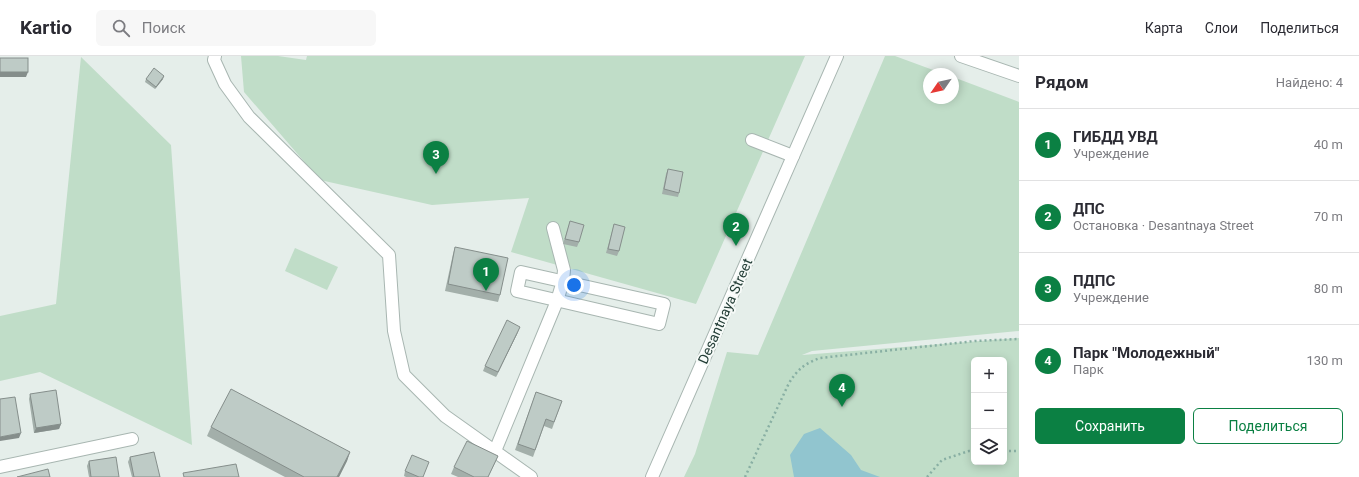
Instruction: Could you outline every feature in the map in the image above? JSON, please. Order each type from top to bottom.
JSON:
[{"type":"street","points":[[215,56],[214,60],[225,84],[249,117],[389,255],[394,331],[404,375],[445,416],[531,477]]},
{"type":"street","name":"Desantnaya Street","points":[[652,477],[837,56]]},
{"type":"street","points":[[962,56],[1019,76]]},
{"type":"street","points":[[752,140],[793,156]]},
{"type":"street","points":[[495,451],[557,301],[563,281],[564,270],[553,228]]},
{"type":"street","points":[[521,272],[563,281],[664,304],[659,324],[517,291],[521,272]]},
{"type":"street","points":[[0,468],[132,439]]},
{"type":"path","points":[[745,477],[788,383],[803,365],[820,358],[975,341],[1019,338]]},
{"type":"path","points":[[927,477],[942,460],[971,451]]},
{"type":"path","points":[[1007,451],[1019,451]]},
{"type":"green space","points":[[241,56],[278,56],[306,60],[307,56],[805,56],[696,304],[511,252],[529,198],[432,205],[320,180],[244,92]]},
{"type":"green space","points":[[885,56],[895,56],[928,68],[923,68],[923,104],[959,104],[959,79],[1019,102],[1019,331],[812,351],[802,355],[1019,338],[1019,477],[684,477],[695,454],[727,352],[758,355]]},
{"type":"green space","points":[[81,57],[171,145],[192,445],[40,372],[0,381],[0,316],[56,304]]},
{"type":"green space","points":[[295,248],[338,267],[327,290],[285,271]]},
{"type":"water","points":[[820,428],[851,455],[861,470],[880,477],[794,477],[790,455],[804,434]]},
{"type":"building","points":[[0,58],[28,58],[28,72],[0,72]]},
{"type":"building","points":[[154,68],[164,76],[156,87],[146,79]]},
{"type":"building","points":[[668,169],[683,172],[679,193],[664,189]]},
{"type":"building","points":[[570,221],[584,225],[579,242],[565,239]]},
{"type":"building","points":[[614,224],[625,227],[619,251],[608,249]]},
{"type":"building","points":[[455,247],[508,258],[500,295],[448,284]]},
{"type":"building","points":[[507,320],[520,327],[498,372],[485,366]]},
{"type":"building","points":[[231,389],[350,452],[337,477],[304,477],[211,427]]},
{"type":"building","points":[[56,390],[61,424],[36,428],[30,394]]},
{"type":"building","points":[[536,392],[562,401],[554,422],[546,419],[535,450],[518,444]]},
{"type":"building","points":[[15,397],[21,433],[0,437],[0,399]]},
{"type":"building","points":[[467,441],[498,456],[488,477],[474,477],[454,467]]},
{"type":"building","points":[[154,452],[160,477],[134,477],[130,457]]},
{"type":"building","points":[[412,455],[429,462],[423,477],[419,477],[405,471]]},
{"type":"building","points":[[116,457],[119,477],[91,477],[89,461]]},
{"type":"building","points":[[236,464],[239,477],[184,477],[183,473]]},
{"type":"building","points":[[48,469],[50,477],[17,477]]},
{"type":"place","name":"ПДПС","points":[[436,174]]},
{"type":"place","name":"ДПС","points":[[736,246]]},
{"type":"place","name":"ГИБДД УВД","points":[[486,291]]},
{"type":"place","name":"Парк \"Молодежный\"","points":[[842,407]]}]
